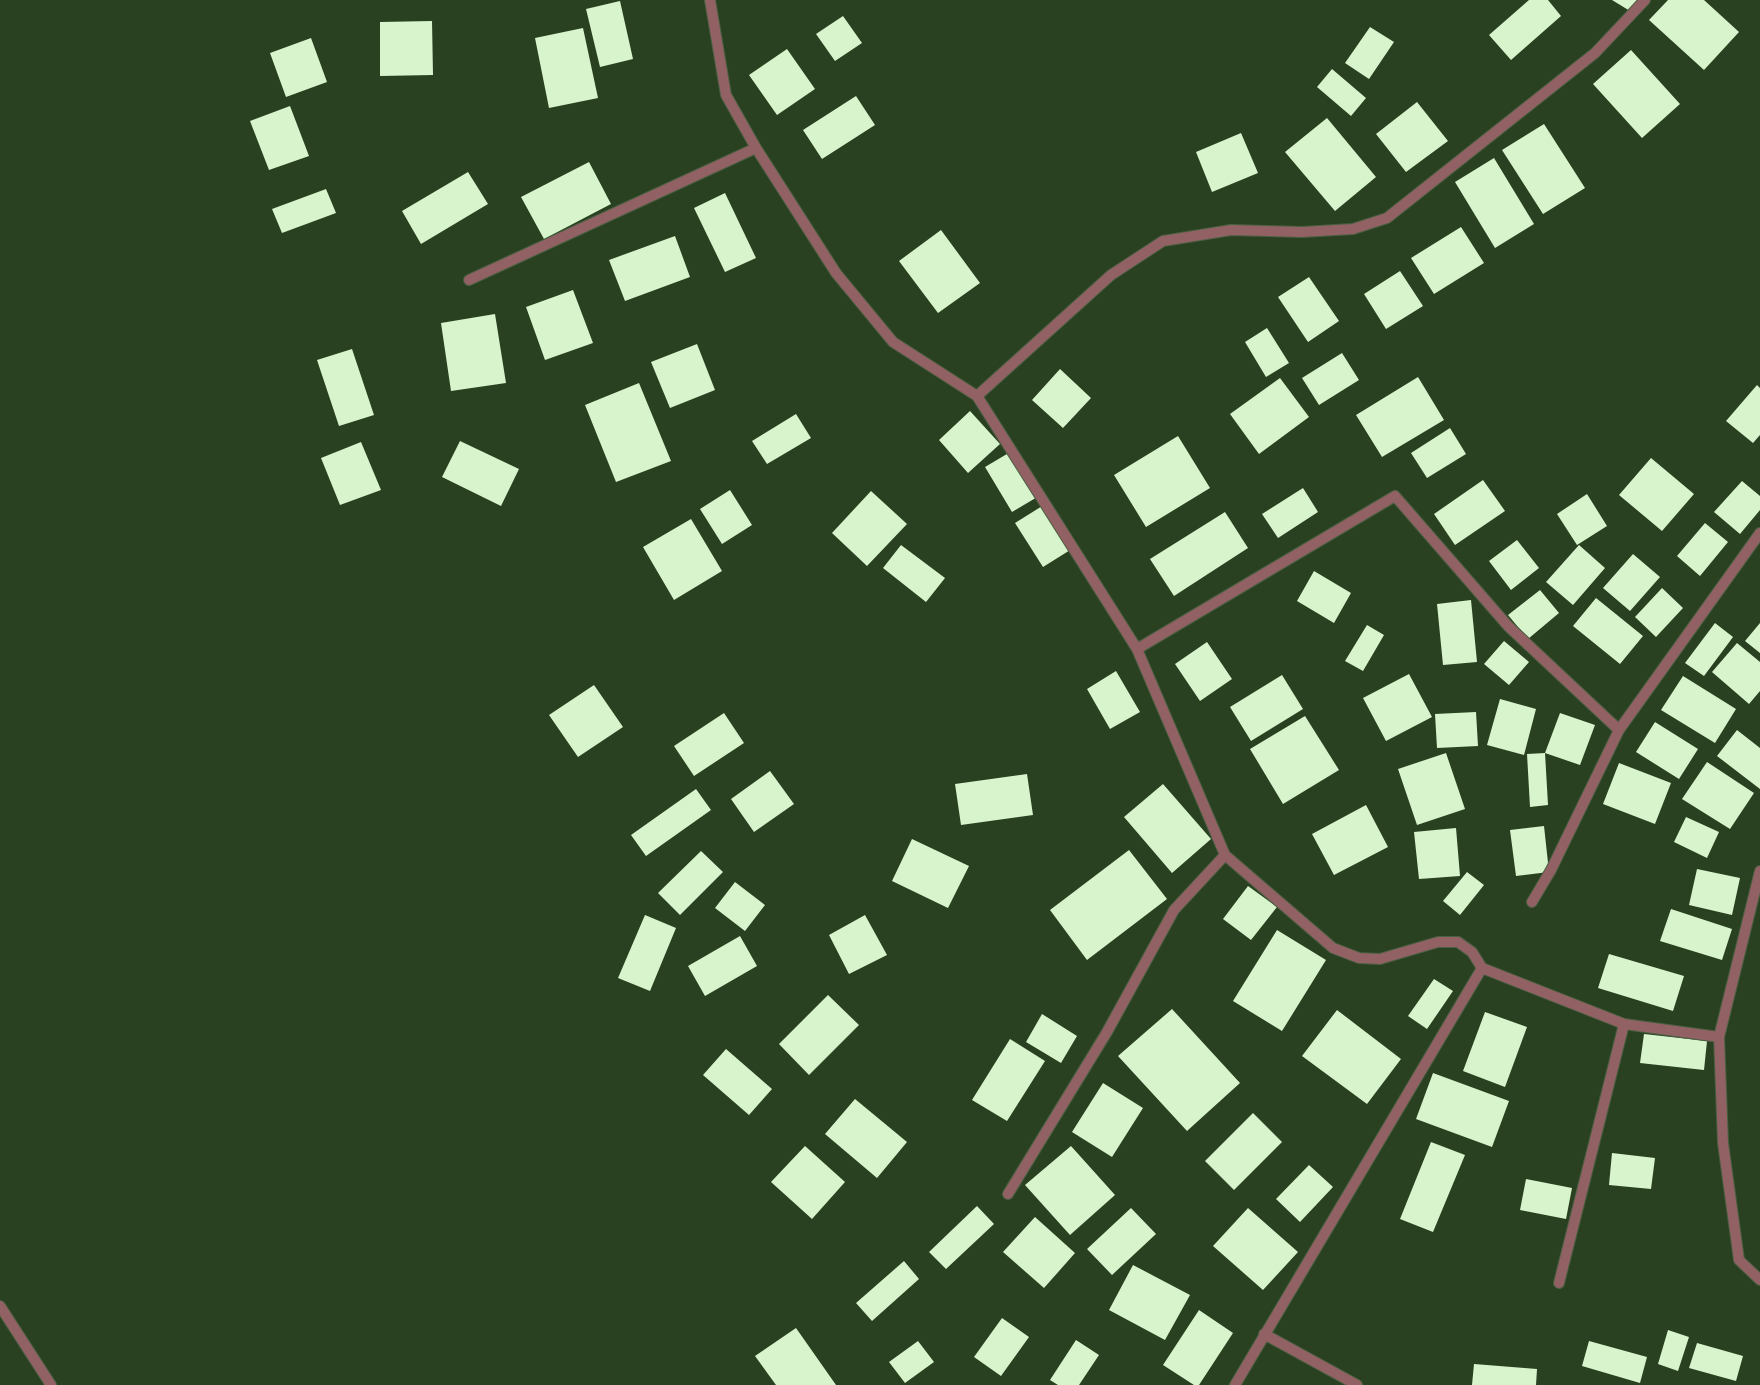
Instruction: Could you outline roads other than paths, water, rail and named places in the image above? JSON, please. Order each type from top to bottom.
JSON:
[{"type":"street","points":[[710,0],[726,95],[756,148],[836,273],[893,342],[977,396],[1137,649],[1225,855],[1333,948],[1360,958],[1380,959],[1438,942],[1458,942],[1472,952],[1482,968],[1624,1024],[1719,1037]]},
{"type":"street","points":[[977,396],[1111,275],[1163,241],[1231,230],[1302,232],[1353,229],[1386,218],[1595,53],[1645,0]]},
{"type":"street","points":[[469,280],[756,148]]},
{"type":"street","points":[[1137,649],[1395,496],[1508,626],[1620,730]]},
{"type":"street","points":[[1532,902],[1551,870],[1620,730],[1760,533]]},
{"type":"street","points":[[1008,1194],[1107,1032],[1174,910],[1225,855]]},
{"type":"street","points":[[1760,871],[1719,1037],[1723,1143],[1739,1260],[1760,1280]]},
{"type":"street","points":[[1235,1385],[1482,968]]},
{"type":"street","points":[[1559,1283],[1624,1024]]},
{"type":"street","points":[[0,1306],[51,1385]]},
{"type":"street","points":[[1264,1334],[1357,1385]]}]
